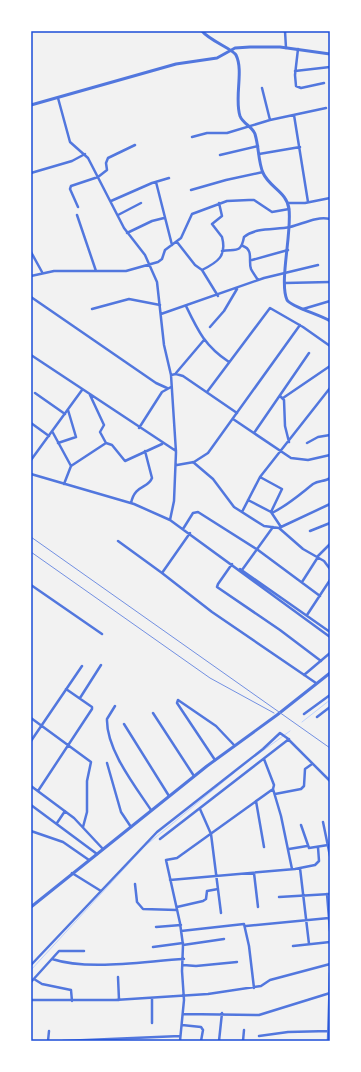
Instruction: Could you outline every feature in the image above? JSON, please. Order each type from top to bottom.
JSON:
[{"type":"street","points":[[202,31],[218,44],[231,50],[236,55],[238,63],[239,113],[242,120],[250,127],[255,136],[263,172],[269,181],[284,195],[288,203],[290,227],[285,272],[287,300],[294,306],[330,320]]},
{"type":"street","points":[[285,31],[286,48]]},
{"type":"street","points":[[31,105],[176,64],[217,58],[231,50],[250,46],[298,49],[330,54]]},
{"type":"street","points":[[298,49],[295,72],[295,83],[298,87],[324,83]]},
{"type":"street","points":[[295,72],[330,68]]},
{"type":"street","points":[[262,88],[270,120]]},
{"type":"street","points":[[58,98],[70,142],[85,154],[127,233],[151,265],[159,288],[160,314],[164,345],[171,375],[177,465],[174,501],[170,520]]},
{"type":"street","points":[[192,137],[207,133],[227,133],[270,120],[326,108]]},
{"type":"street","points":[[294,115],[308,202]]},
{"type":"street","points":[[78,207],[70,189],[71,186],[98,177],[107,170],[106,163],[108,158],[135,145]]},
{"type":"street","points":[[220,155],[258,146]]},
{"type":"street","points":[[259,154],[300,147]]},
{"type":"street","points":[[31,173],[72,161],[85,154]]},
{"type":"street","points":[[191,190],[263,172]]},
{"type":"street","points":[[111,201],[169,178]]},
{"type":"street","points":[[156,182],[172,245]]},
{"type":"street","points":[[288,203],[308,202],[330,198]]},
{"type":"street","points":[[31,276],[42,272],[132,270],[151,265],[161,261],[165,250],[181,238],[192,214],[219,203],[252,200],[272,212],[289,209]]},
{"type":"street","points":[[118,215],[141,203]]},
{"type":"street","points":[[202,270],[219,261],[222,251],[222,236],[212,224],[222,216],[219,203]]},
{"type":"street","points":[[77,215],[96,271]]},
{"type":"street","points":[[127,233],[152,221],[164,218]]},
{"type":"street","points":[[243,246],[244,237],[250,233],[290,227],[321,218],[330,219]]},
{"type":"street","points":[[177,242],[195,265],[202,270],[218,296]]},
{"type":"street","points":[[222,251],[240,248],[243,246]]},
{"type":"street","points":[[243,246],[248,248],[252,260],[251,267],[258,280]]},
{"type":"street","points":[[252,260],[288,250]]},
{"type":"street","points":[[31,252],[42,272]]},
{"type":"street","points":[[160,314],[218,296],[258,280],[285,272],[318,265]]},
{"type":"street","points":[[285,283],[330,282]]},
{"type":"street","points":[[210,327],[224,311],[237,288]]},
{"type":"street","points":[[31,297],[156,383],[167,388]]},
{"type":"street","points":[[92,309],[129,299],[160,306]]},
{"type":"street","points":[[303,309],[330,301]]},
{"type":"street","points":[[186,306],[204,340],[229,362]]},
{"type":"street","points":[[207,392],[269,308],[273,308],[330,346]]},
{"type":"street","points":[[177,465],[200,460],[208,453],[300,325]]},
{"type":"street","points":[[176,374],[204,340]]},
{"type":"street","points":[[254,433],[309,353]]},
{"type":"street","points":[[31,355],[176,452]]},
{"type":"street","points":[[283,398],[330,366]]},
{"type":"street","points":[[171,375],[176,374],[183,376],[237,413]]},
{"type":"street","points":[[139,428],[157,399],[167,388],[171,386]]},
{"type":"street","points":[[242,512],[260,477],[330,388]]},
{"type":"street","points":[[31,460],[82,390]]},
{"type":"street","points":[[35,393],[65,414]]},
{"type":"street","points":[[90,395],[104,425],[100,432],[106,443],[112,445],[125,460],[163,444]]},
{"type":"street","points":[[283,398],[285,426],[289,442]]},
{"type":"street","points":[[58,443],[76,437],[68,410]]},
{"type":"street","points":[[233,419],[291,458],[306,460],[330,455]]},
{"type":"street","points":[[31,423],[49,436]]},
{"type":"street","points":[[52,431],[71,466]]},
{"type":"street","points":[[307,443],[318,437],[329,434]]},
{"type":"street","points":[[64,484],[71,466],[106,443]]},
{"type":"street","points":[[131,503],[135,492],[151,481],[152,478],[145,451]]},
{"type":"street","points":[[193,462],[213,479],[231,503],[242,512],[264,526],[273,527],[283,532],[303,549],[317,557],[330,569]]},
{"type":"street","points":[[31,474],[131,503],[170,520],[238,568],[330,637]]},
{"type":"street","points":[[260,477],[282,489],[271,512]]},
{"type":"street","points":[[271,512],[287,506],[316,483],[329,480]]},
{"type":"street","points":[[248,500],[271,512],[283,532]]},
{"type":"street","points":[[281,527],[330,504]]},
{"type":"street","points":[[184,529],[193,513],[198,512],[258,550],[320,596]]},
{"type":"street","points":[[310,531],[330,522]]},
{"type":"street","points":[[242,570],[258,550],[273,527]]},
{"type":"street","points":[[162,573],[190,533]]},
{"type":"street","points":[[118,540],[212,612],[316,684]]},
{"type":"street","points":[[302,582],[317,557],[330,544]]},
{"type":"street","points":[[232,564],[217,587],[321,661]]},
{"type":"street","points":[[238,568],[330,632]]},
{"type":"street","points":[[307,615],[329,584],[330,580]]},
{"type":"street","points":[[31,585],[102,634]]},
{"type":"street","points":[[304,675],[330,653]]},
{"type":"street","points":[[31,741],[82,666]]},
{"type":"street","points":[[80,698],[101,666]]},
{"type":"street","points":[[31,907],[194,776],[234,745],[277,715],[330,673]]},
{"type":"street","points":[[38,791],[92,709],[92,707],[66,689]]},
{"type":"street","points":[[304,714],[330,695]]},
{"type":"street","points":[[215,760],[177,703],[178,700],[216,726],[234,745]]},
{"type":"street","points":[[115,706],[107,719],[111,742],[125,770],[151,810]]},
{"type":"street","points":[[317,717],[330,707]]},
{"type":"street","points":[[153,713],[194,776]]},
{"type":"street","points":[[31,718],[91,762],[87,781],[88,808],[83,827]]},
{"type":"street","points":[[124,724],[169,796]]},
{"type":"street","points":[[31,965],[157,832],[263,749],[280,733],[288,738],[330,781]]},
{"type":"street","points":[[160,839],[264,759],[288,738]]},
{"type":"street","points":[[264,759],[274,785],[273,789],[289,849],[292,869]]},
{"type":"street","points":[[107,763],[121,812],[131,827]]},
{"type":"street","points":[[275,794],[302,790],[304,786],[305,769],[312,764]]},
{"type":"street","points":[[31,786],[65,811],[83,827],[102,849]]},
{"type":"street","points":[[180,1041],[184,997],[183,944],[181,925],[166,860],[177,858],[273,789]]},
{"type":"street","points":[[256,801],[264,846]]},
{"type":"street","points":[[31,805],[97,854]]},
{"type":"street","points":[[200,809],[211,834],[221,913]]},
{"type":"street","points":[[57,823],[65,811]]},
{"type":"street","points":[[323,822],[330,856]]},
{"type":"street","points":[[301,825],[307,846]]},
{"type":"street","points":[[31,831],[63,842],[89,860]]},
{"type":"street","points":[[289,849],[307,846],[310,849],[328,845]]},
{"type":"street","points":[[170,880],[300,868],[319,863],[318,848]]},
{"type":"street","points":[[300,868],[309,944]]},
{"type":"street","points":[[72,873],[101,891]]},
{"type":"street","points":[[254,873],[258,908]]},
{"type":"street","points":[[135,884],[137,902],[143,909],[177,909],[204,901],[206,899],[207,891],[218,889]]},
{"type":"street","points":[[279,897],[329,894],[330,931]]},
{"type":"street","points":[[181,930],[240,924],[245,926],[329,918]]},
{"type":"street","points":[[156,928],[181,925]]},
{"type":"street","points":[[245,926],[254,988]]},
{"type":"street","points":[[153,948],[224,939]]},
{"type":"street","points":[[293,946],[330,942]]},
{"type":"street","points":[[31,982],[61,950],[84,951]]},
{"type":"street","points":[[52,959],[85,964],[184,959]]},
{"type":"street","points":[[183,965],[196,966],[237,962]]},
{"type":"street","points":[[31,1000],[72,1001],[184,997],[254,988],[264,985],[270,980],[330,964]]},
{"type":"street","points":[[329,1040],[330,973]]},
{"type":"street","points":[[118,977],[119,1000]]},
{"type":"street","points":[[34,979],[42,984],[71,990],[72,1001]]},
{"type":"street","points":[[183,1014],[222,1013],[259,1015],[330,993]]},
{"type":"street","points":[[152,998],[152,1023]]},
{"type":"street","points":[[219,1041],[222,1013]]},
{"type":"street","points":[[182,1025],[201,1027],[203,1030],[201,1041]]},
{"type":"street","points":[[243,1041],[244,1030]]},
{"type":"street","points":[[48,1041],[49,1031]]},
{"type":"street","points":[[259,1036],[288,1032],[329,1031]]},
{"type":"street","points":[[63,1041],[180,1036]]},
{"type":"waterway","points":[[302,722],[330,700]]},
{"type":"waterway","points":[[257,755],[290,731]]},
{"type":"waterway","points":[[31,970],[145,846],[234,773]]},
{"type":"railway","points":[[31,537],[330,748]]},
{"type":"railway","points":[[31,552],[210,678],[274,713]]}]
